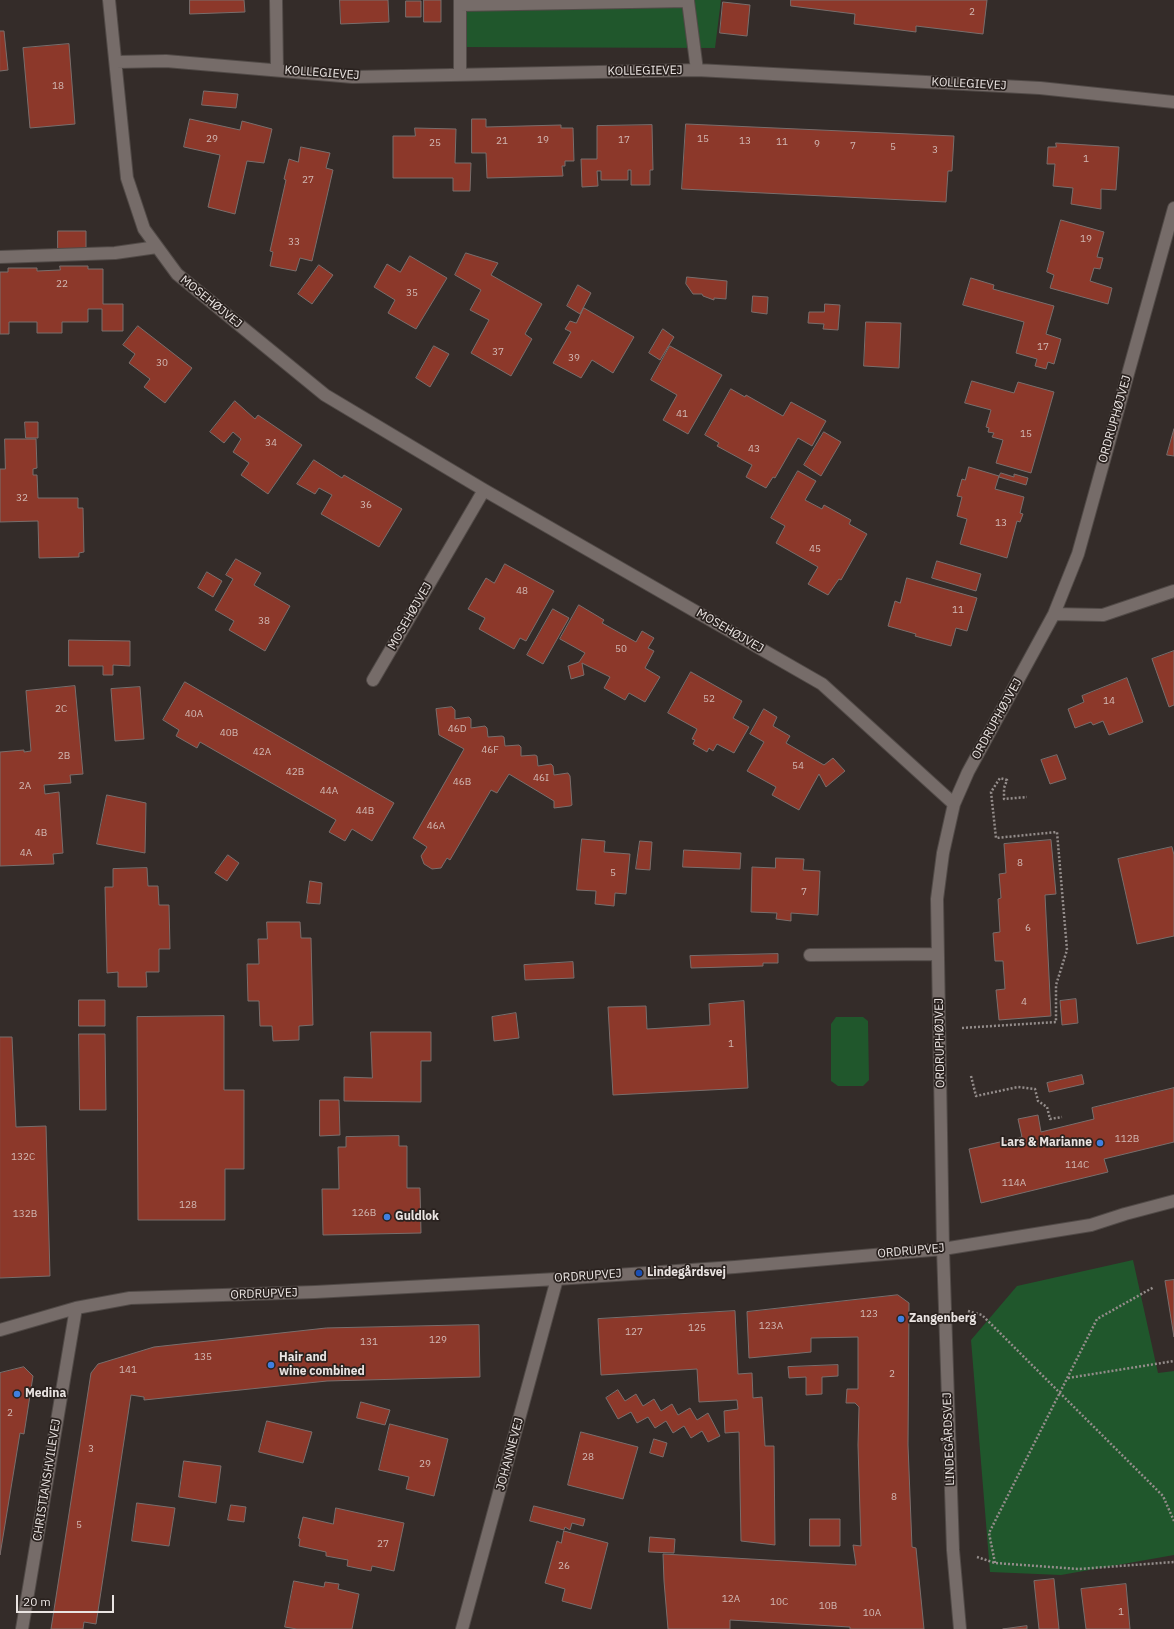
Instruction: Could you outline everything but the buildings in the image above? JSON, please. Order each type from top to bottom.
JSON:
[{"type":"street","name":"MOSEHØJVEJ","points":[[109,0],[127,178],[144,229],[177,274],[325,395],[484,490],[822,684],[954,804]]},
{"type":"street","points":[[276,0],[278,70]]},
{"type":"street","points":[[460,74],[460,2],[688,1],[696,70]]},
{"type":"street","name":"KOLLEGIEVEJ","points":[[116,62],[166,61],[353,77],[696,70],[1040,88],[1174,102]]},
{"type":"street","name":"ORDRUPHØJVEJ","points":[[943,1249],[937,899],[943,853],[954,804],[968,772],[1054,614],[1078,554],[1174,208]]},
{"type":"street","points":[[0,257],[115,253],[157,247]]},
{"type":"street","name":"MOSEHØJVEJ","points":[[373,680],[484,490]]},
{"type":"street","points":[[1054,614],[1103,615],[1174,591]]},
{"type":"street","points":[[810,955],[938,954]]},
{"type":"street","name":"ORDRUPVEJ","points":[[0,1330],[76,1308],[130,1298],[315,1292],[557,1278],[735,1267],[943,1249],[1091,1225],[1174,1201]]},
{"type":"street","name":"LINDEGÅRDSVEJ","points":[[943,1249],[953,1550],[960,1629]]},
{"type":"street","name":"JOHANNEVEJ","points":[[462,1629],[557,1278]]},
{"type":"street","name":"CHRISTIANSHVILEVEJ","points":[[22,1629],[76,1308]]},
{"type":"path","points":[[939,1030],[1056,1022],[1056,985],[1068,950],[1057,832],[996,838],[992,792],[1000,778],[1006,780],[1004,799],[1027,797]]},
{"type":"path","points":[[971,1076],[976,1096],[1018,1087],[1035,1090],[1038,1101],[1047,1107],[1050,1119],[1062,1117]]},
{"type":"path","points":[[995,1563],[989,1533],[1097,1319],[1154,1287]]},
{"type":"path","points":[[945,1304],[982,1316],[1163,1496],[1174,1521]]},
{"type":"path","points":[[1067,1378],[1174,1361]]},
{"type":"path","points":[[953,1550],[995,1563],[1079,1569],[1174,1562]]},
{"type":"green space","points":[[454,0],[721,0],[715,48],[455,47]]},
{"type":"green space","points":[[836,1017],[863,1017],[868,1021],[869,1080],[863,1086],[838,1086],[831,1081],[831,1024]]},
{"type":"green space","points":[[1133,1260],[1158,1373],[1174,1371],[1174,1555],[1061,1575],[990,1572],[971,1340],[1017,1286]]},
{"type":"place","name":"Lars & Marianne","points":[[1100,1143]]},
{"type":"place","name":"Guldlok","points":[[387,1217]]},
{"type":"place","name":"Lindegårdsvej","points":[[639,1273]]},
{"type":"place","name":"Zangenberg","points":[[901,1319]]},
{"type":"place","name":"Hair and wine combined","points":[[271,1365]]},
{"type":"place","name":"Medina","points":[[17,1394]]}]
